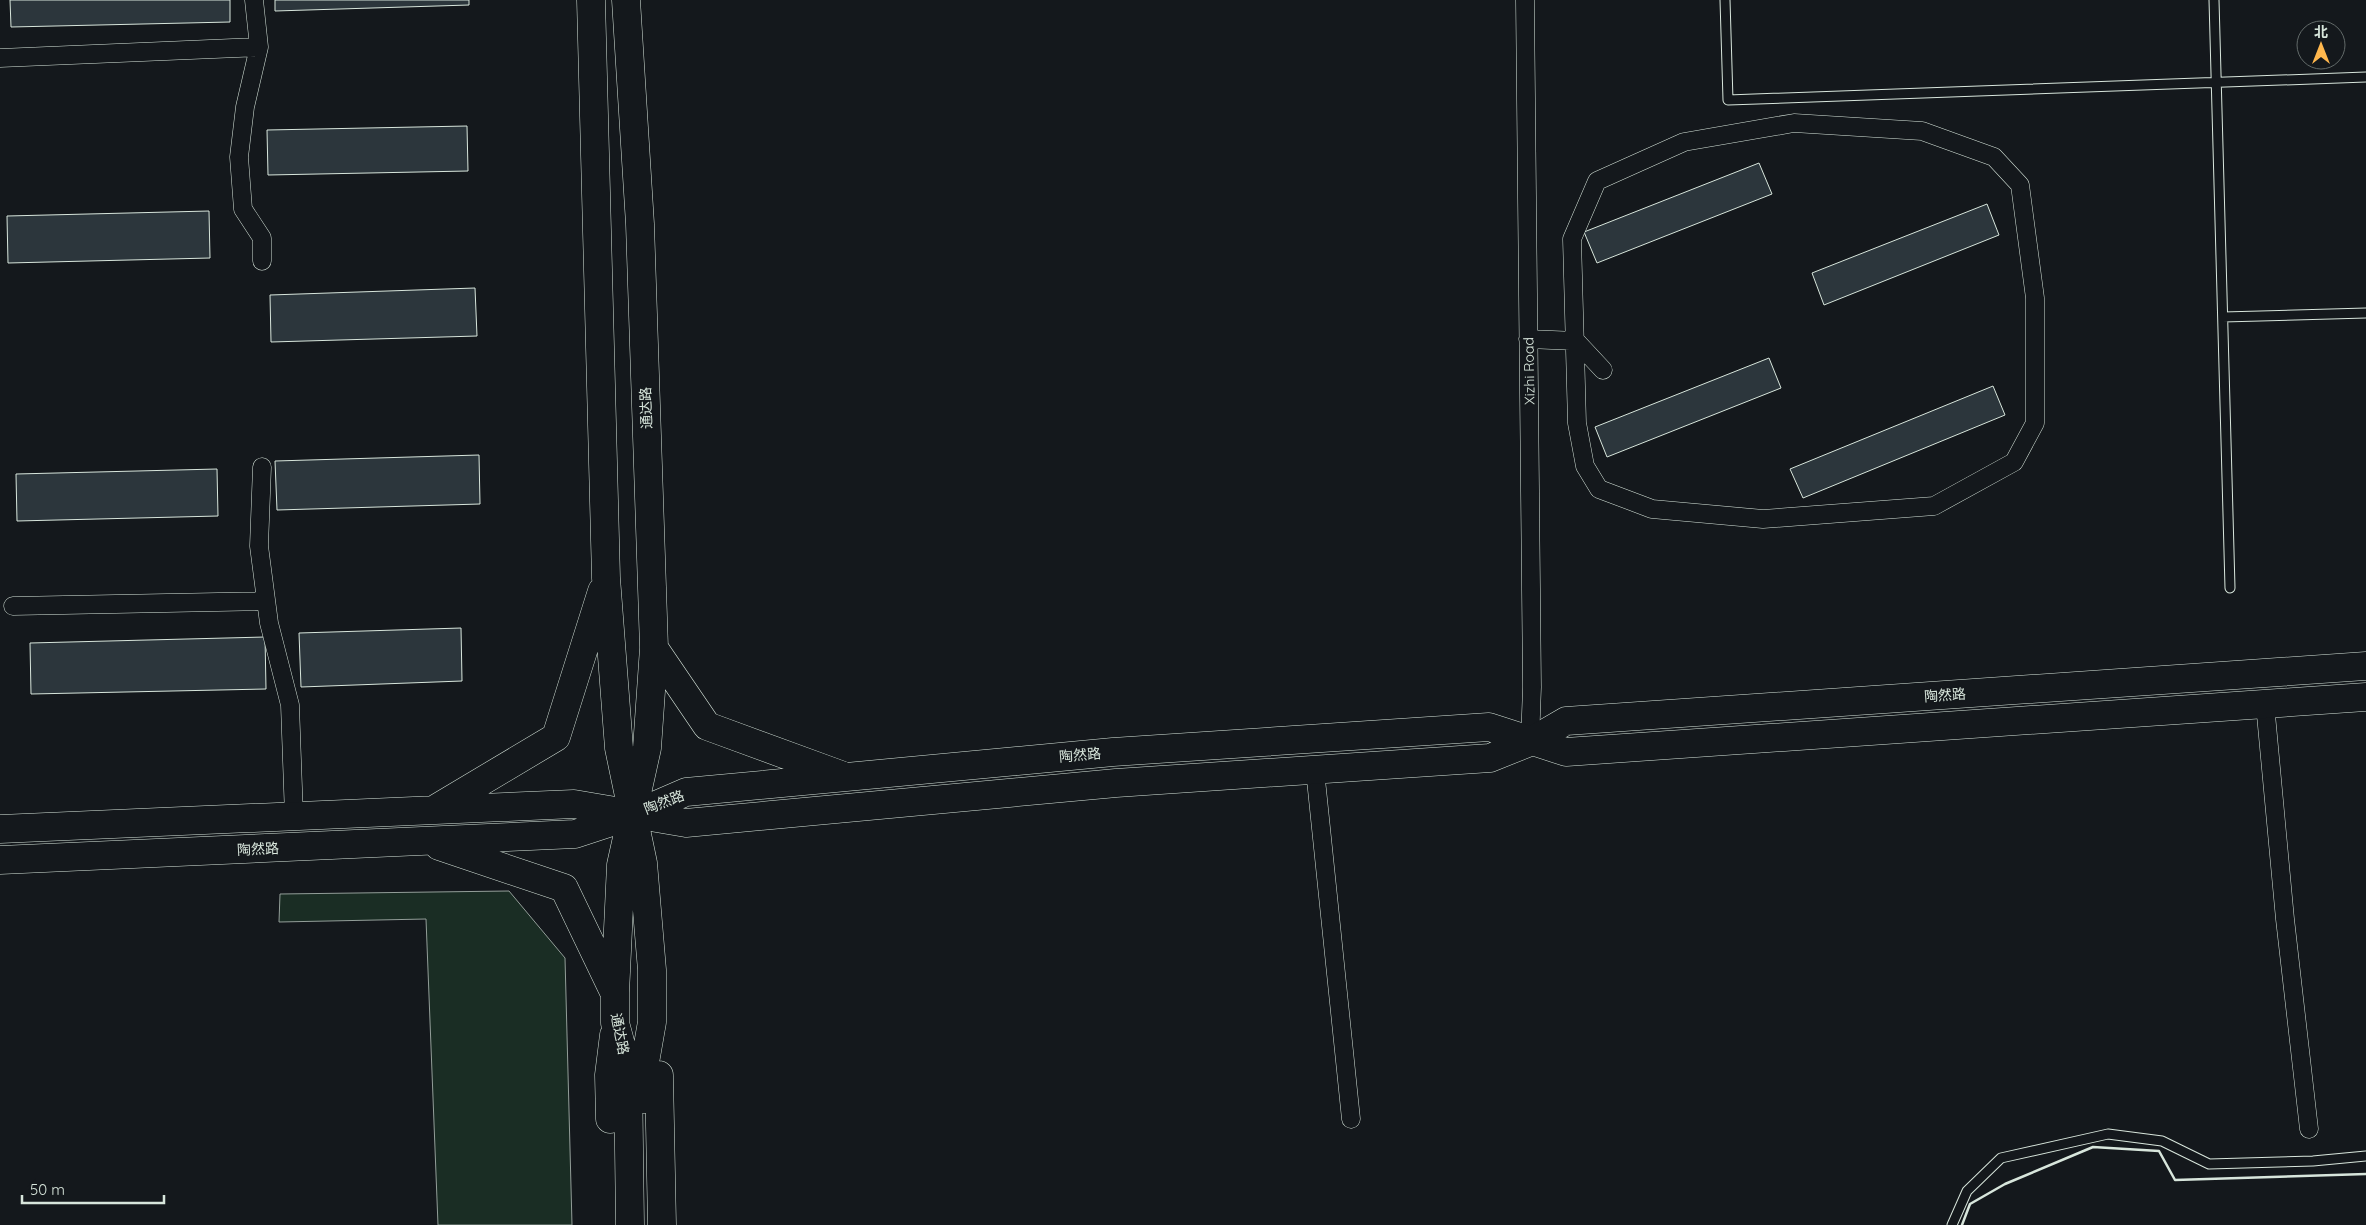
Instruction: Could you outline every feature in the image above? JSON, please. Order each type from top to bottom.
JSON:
[{"type":"main road","name":"通达路","points":[[591,0],[606,578],[619,748],[643,863],[652,970],[652,1022],[644,1068],[648,1225]]},
{"type":"main road","name":"通达路","points":[[626,0],[640,224],[654,648],[646,748],[633,814],[620,864],[615,1023],[628,1070],[630,1225]]},
{"type":"main road","points":[[434,810],[556,737],[606,578]]},
{"type":"main road","points":[[654,648],[707,726],[847,778]]},
{"type":"main road","name":"陶然路","points":[[0,829],[574,804],[686,823],[1116,783],[1490,758],[1530,742],[1566,722],[2366,666]]},
{"type":"main road","name":"陶然路","points":[[0,860],[575,834],[633,814],[686,792],[1113,752],[1489,727],[1530,742],[1566,752],[2366,697]]},
{"type":"main road","points":[[424,841],[564,888],[615,993]]},
{"type":"main road","points":[[652,1022],[659,1073],[662,1225]]},
{"type":"main road","points":[[613,1225],[608,1075],[615,1023]]},
{"type":"street","points":[[254,0],[259,47],[245,107],[239,157],[243,209],[262,238],[262,261]]},
{"type":"street","name":"Xizhi Road","points":[[1525,0],[1532,687],[1530,742]]},
{"type":"street","points":[[0,58],[259,47]]},
{"type":"street","points":[[1576,341],[1577,423],[1585,466],[1599,490],[1652,509],[1763,519],[1934,506],[2014,462],[2035,423],[2035,298],[2020,185],[1994,157],[1922,131],[1794,123],[1684,142],[1597,181],[1572,239],[1576,341],[1604,370]]},
{"type":"street","points":[[1528,339],[1576,341]]},
{"type":"street","points":[[262,467],[259,546],[268,623],[290,705],[294,816]]},
{"type":"street","points":[[13,606],[266,601]]},
{"type":"street","points":[[2265,704],[2285,919],[2309,1129]]},
{"type":"street","points":[[1315,770],[1351,1119]]},
{"type":"lane","points":[[1725,0],[1728,100],[2366,77]]},
{"type":"lane","points":[[2214,0],[2230,588]]},
{"type":"lane","points":[[2223,317],[2366,313]]},
{"type":"lane","points":[[659,1073],[671,1196]]},
{"type":"lane","points":[[1952,1225],[1967,1192],[2002,1158],[2108,1134],[2162,1142],[2210,1164],[2313,1161],[2366,1156]]},
{"type":"green space","points":[[509,891],[565,958],[572,1225],[438,1225],[426,919],[279,922],[280,894]]},
{"type":"building","points":[[10,0],[230,0],[230,22],[11,27]]},
{"type":"building","points":[[275,0],[469,0],[469,5],[275,11]]},
{"type":"building","points":[[467,126],[468,171],[268,175],[267,130]]},
{"type":"building","points":[[1759,163],[1772,194],[1597,263],[1584,232]]},
{"type":"building","points":[[1987,204],[1999,235],[1824,305],[1812,273]]},
{"type":"building","points":[[209,211],[210,258],[8,263],[7,216]]},
{"type":"building","points":[[475,288],[477,336],[271,342],[270,295]]},
{"type":"building","points":[[1769,358],[1781,388],[1607,457],[1595,427]]},
{"type":"building","points":[[1993,386],[2005,415],[1803,498],[1790,469]]},
{"type":"building","points":[[479,455],[480,504],[277,510],[275,461]]},
{"type":"building","points":[[217,469],[218,516],[17,521],[16,474]]},
{"type":"building","points":[[461,628],[462,681],[301,687],[299,633]]},
{"type":"building","points":[[265,637],[266,689],[31,694],[30,643]]},
{"type":"wall","points":[[1962,1225],[1970,1204],[2005,1184],[2093,1147],[2159,1151],[2175,1180],[2366,1174]]}]
